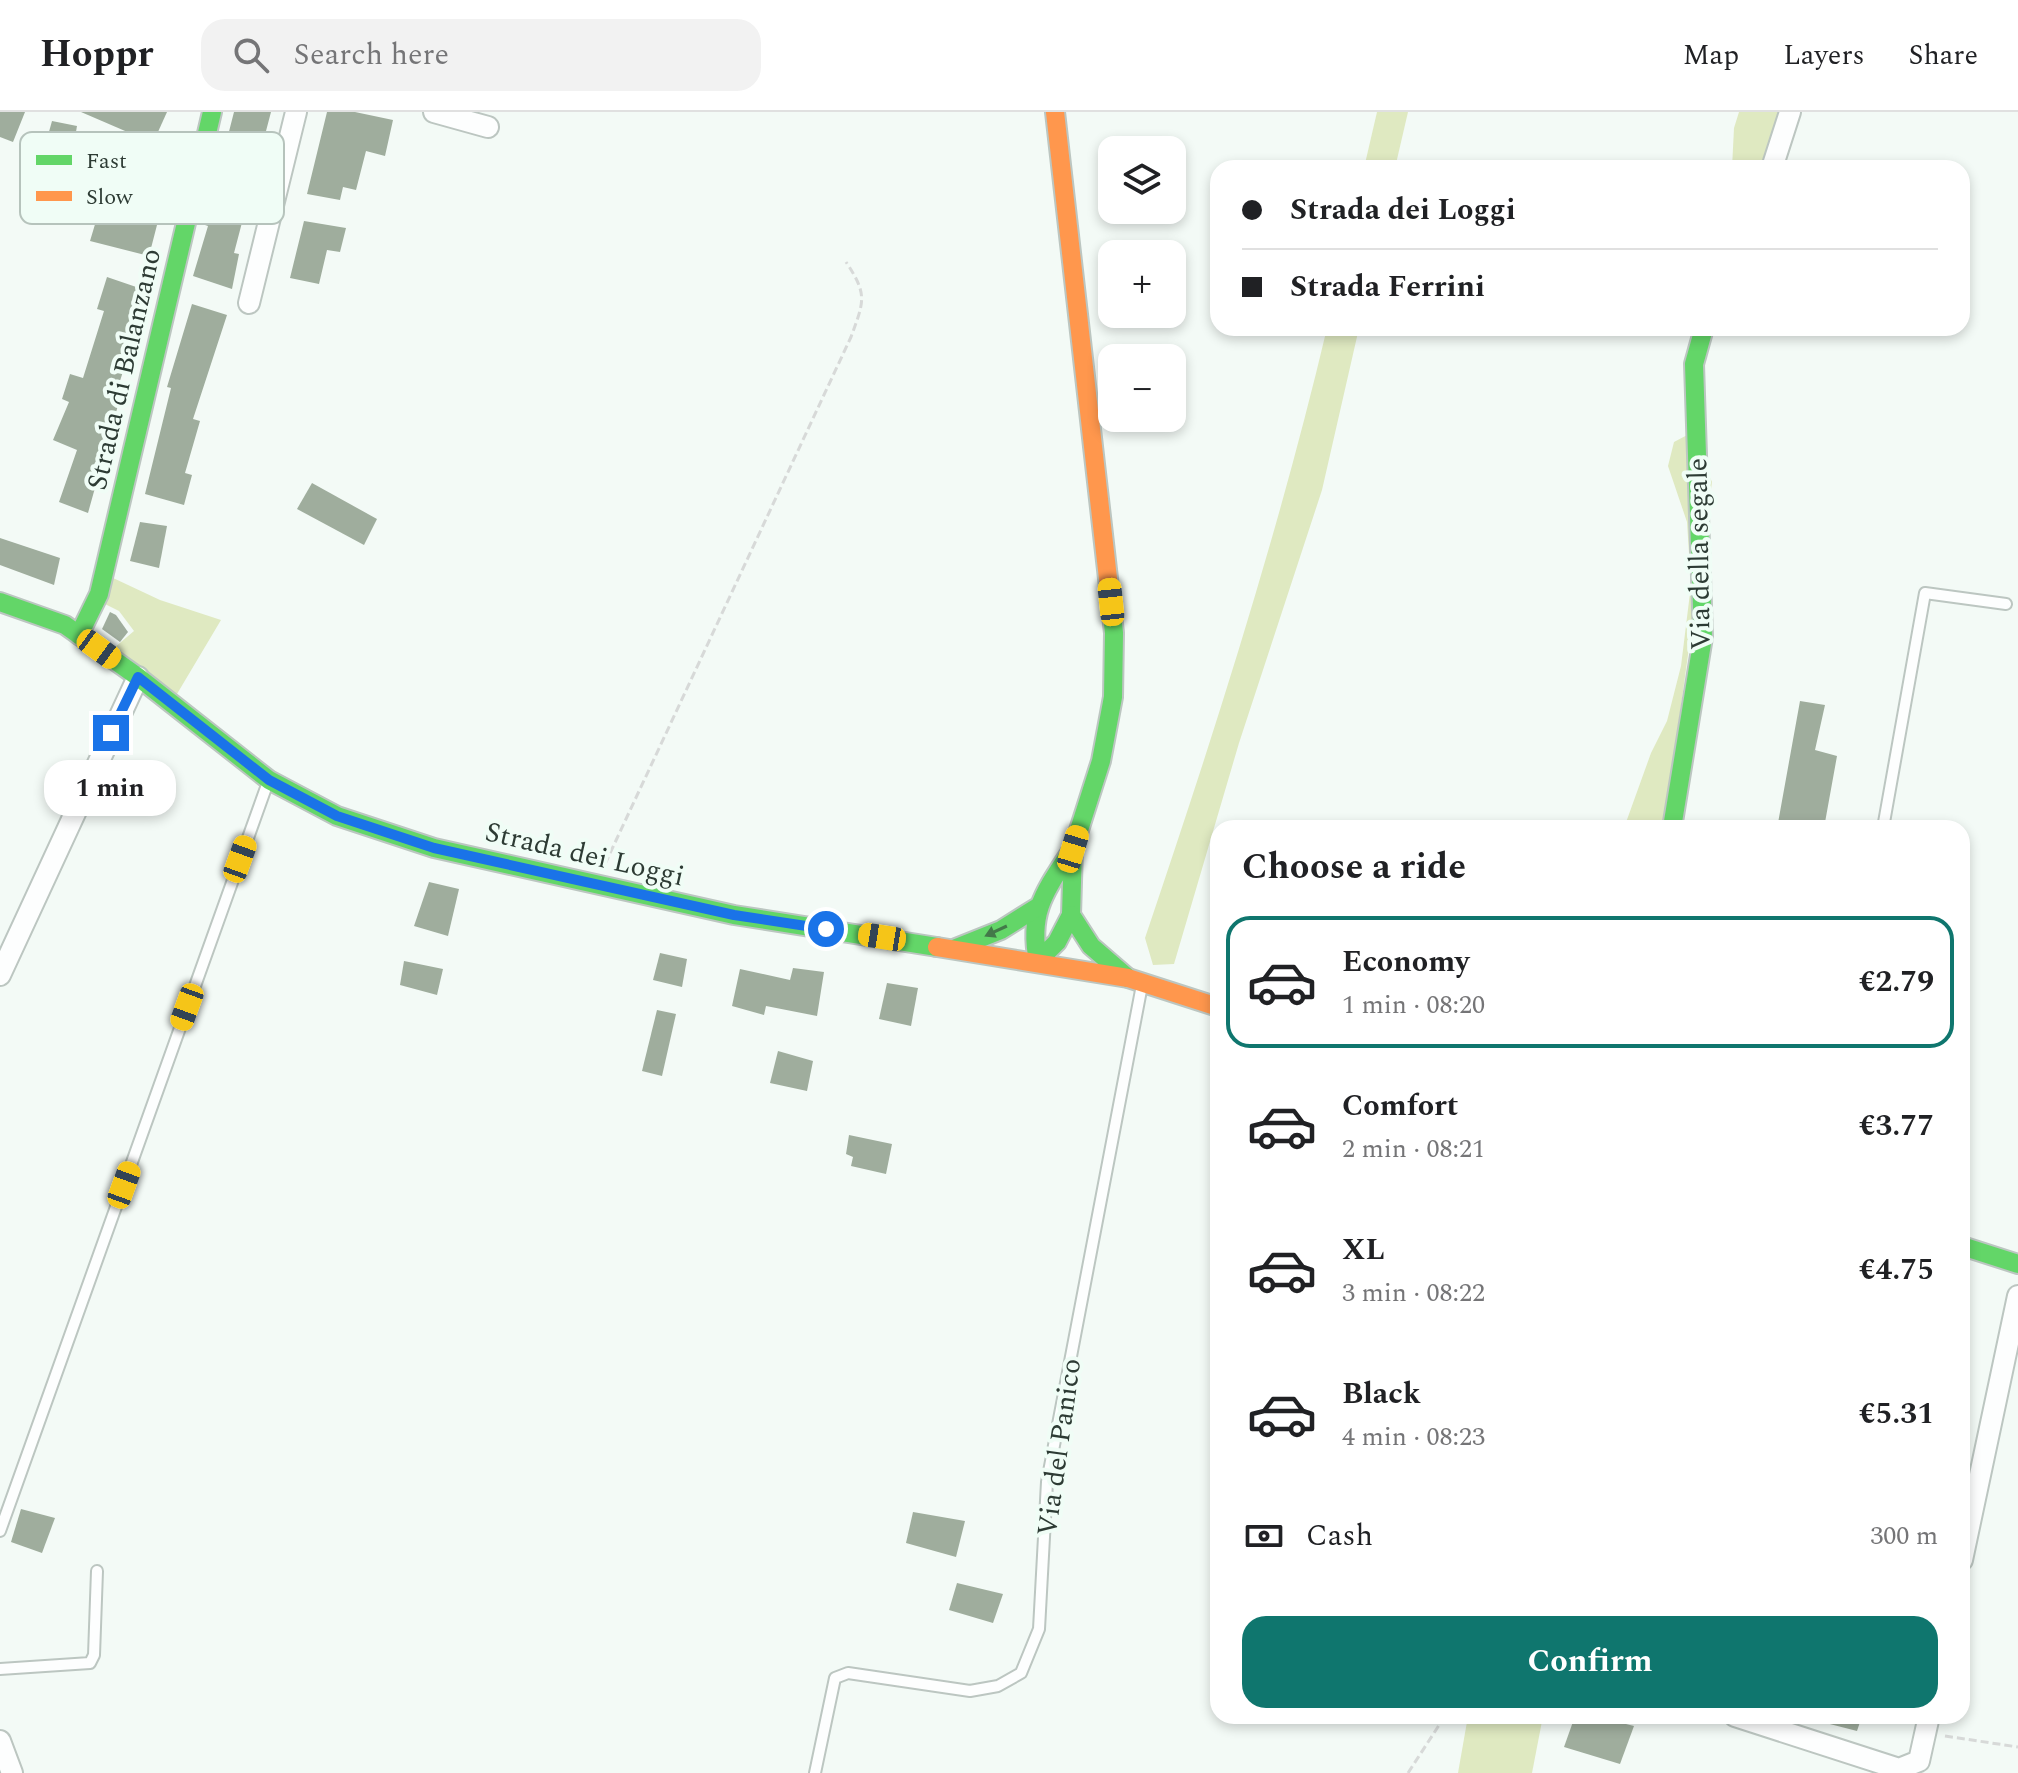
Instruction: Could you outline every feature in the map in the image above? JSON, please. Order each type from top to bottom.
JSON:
[{"type":"street","name":"Strada di Balanzano","points":[[207,132],[212,112]]},
{"type":"street","points":[[284,161],[296,112]]},
{"type":"street","points":[[434,112],[488,127]]},
{"type":"street","points":[[1055,112],[1114,633],[1111,710],[1101,761],[1073,849],[1036,908],[1031,936],[1038,961],[1057,942],[1071,915],[1073,849]]},
{"type":"street","points":[[1775,160],[1790,112]]},
{"type":"street","name":"Strada di Balanzano","points":[[79,635],[99,594],[186,224]]},
{"type":"street","points":[[249,303],[268,224]]},
{"type":"street","name":"Via della segale","points":[[1673,820],[1703,637],[1694,364],[1702,336]]},
{"type":"street","name":"Strada dei Loggi","points":[[0,602],[65,625],[138,677],[269,780],[337,816],[420,843],[734,915],[1038,961],[1135,980],[1210,1004]]},
{"type":"street","points":[[0,975],[138,677]]},
{"type":"street","points":[[954,949],[1001,930],[1036,908]]},
{"type":"street","points":[[1071,915],[1091,946],[1135,980]]},
{"type":"street","points":[[1970,1249],[2018,1264]]},
{"type":"street","points":[[1970,1522],[2018,1296]]},
{"type":"street","points":[[1760,1724],[1899,1769],[1919,1761],[1927,1724]]},
{"type":"street","points":[[0,1741],[12,1773]]},
{"type":"lane","points":[[1884,820],[1925,593],[2006,604]]},
{"type":"lane","points":[[0,1531],[269,780]]},
{"type":"lane","name":"Via del Panico","points":[[815,1773],[835,1678],[848,1673],[970,1691],[998,1686],[1021,1673],[1039,1629],[1047,1482],[1135,980]]},
{"type":"lane","points":[[0,1669],[90,1663],[94,1655],[97,1571]]},
{"type":"path","points":[[602,885],[606,861],[851,337],[864,300],[861,285],[846,262]]},
{"type":"path","points":[[1408,1773],[1440,1724]]},
{"type":"path","points":[[1927,1724],[2018,1747]]},
{"type":"green space","points":[[1377,112],[1408,112],[1397,160],[1366,160]]},
{"type":"green space","points":[[1739,112],[1782,112],[1766,160],[1732,160],[1734,128]]},
{"type":"green space","points":[[1325,336],[1357,336],[1322,490],[1216,820],[1210,820],[1210,842],[1174,964],[1153,965],[1145,938],[1243,635]]},
{"type":"green space","points":[[1691,433],[1712,482],[1665,820],[1627,820],[1651,753],[1667,721],[1681,666],[1691,585],[1687,522],[1668,466],[1674,442]]},
{"type":"green space","points":[[111,577],[160,600],[221,620],[174,699],[114,648],[134,631],[119,611],[103,603]]},
{"type":"green space","points":[[1467,1724],[1541,1724],[1532,1773],[1458,1773]]},
{"type":"building","points":[[0,112],[25,112],[13,142],[0,137]]},
{"type":"building","points":[[81,112],[167,112],[158,132],[127,132]]},
{"type":"building","points":[[234,112],[271,112],[266,132],[229,132]]},
{"type":"building","points":[[327,112],[355,112],[393,120],[385,156],[366,151],[356,190],[343,187],[340,200],[307,194]]},
{"type":"building","points":[[52,121],[77,126],[76,132],[49,132]]},
{"type":"building","points":[[304,221],[346,228],[340,252],[327,250],[319,284],[290,278]]},
{"type":"building","points":[[95,224],[157,225],[149,256],[90,241]]},
{"type":"building","points":[[242,224],[234,253],[239,254],[232,289],[193,276],[208,226],[205,225]]},
{"type":"building","points":[[107,277],[145,290],[127,343],[132,344],[117,390],[122,391],[88,513],[59,502],[77,450],[53,440],[69,402],[62,399],[70,374],[83,378],[104,311],[97,309]]},
{"type":"building","points":[[192,304],[227,315],[193,419],[200,421],[185,473],[192,475],[184,505],[145,494],[171,388],[167,387]]},
{"type":"building","points":[[312,483],[377,519],[364,545],[297,509]]},
{"type":"building","points":[[140,522],[167,526],[159,568],[130,561]]},
{"type":"building","points":[[0,538],[60,558],[54,585],[0,565]]},
{"type":"building","points":[[110,612],[116,615],[128,632],[120,642],[102,629]]},
{"type":"building","points":[[1800,701],[1825,705],[1815,750],[1837,756],[1825,820],[1779,820]]},
{"type":"building","points":[[429,882],[459,889],[448,936],[414,926]]},
{"type":"building","points":[[660,953],[687,959],[682,987],[653,980]]},
{"type":"building","points":[[404,961],[443,969],[437,995],[400,985]]},
{"type":"building","points":[[793,968],[824,972],[817,1016],[766,1006],[764,1015],[732,1006],[740,969],[790,980]]},
{"type":"building","points":[[887,983],[918,988],[911,1026],[879,1019]]},
{"type":"building","points":[[657,1010],[676,1014],[662,1076],[642,1071]]},
{"type":"building","points":[[778,1051],[813,1061],[807,1091],[770,1083]]},
{"type":"building","points":[[849,1135],[892,1144],[886,1174],[851,1166],[853,1157],[846,1154]]},
{"type":"building","points":[[21,1509],[55,1518],[42,1553],[11,1542]]},
{"type":"building","points":[[913,1512],[965,1521],[956,1557],[906,1543]]},
{"type":"building","points":[[957,1583],[1003,1594],[993,1623],[949,1610]]},
{"type":"building","points":[[1572,1724],[1634,1726],[1620,1764],[1564,1747]]},
{"type":"building","points":[[1830,1724],[1859,1724],[1857,1731]]},
{"type":"traffic: fast","points":[[207,132],[212,112]]},
{"type":"traffic: fast","points":[[79,635],[99,594],[186,224]]},
{"type":"traffic: fast","points":[[1673,820],[1703,637],[1694,364],[1702,336]]},
{"type":"traffic: fast","points":[[1110,596],[1114,633],[1113,697],[1101,761],[1073,849],[1071,915],[1091,946],[1128,978]]},
{"type":"traffic: fast","points":[[0,602],[65,625],[138,677],[269,780],[337,816],[434,848],[734,915],[937,947]]},
{"type":"traffic: fast","points":[[1071,915],[1057,942],[1038,961],[1035,928],[1038,914],[1047,890],[1072,850]]},
{"type":"traffic: fast","points":[[956,948],[1001,930],[1036,908]]},
{"type":"traffic: fast","points":[[1970,1249],[2018,1264]]},
{"type":"traffic: slow","points":[[1055,112],[1110,596]]},
{"type":"traffic: slow","points":[[937,947],[1128,978],[1210,1004]]},
{"type":"route","points":[[111,733],[138,677],[269,780],[337,816],[434,848],[734,915],[826,929]]}]
